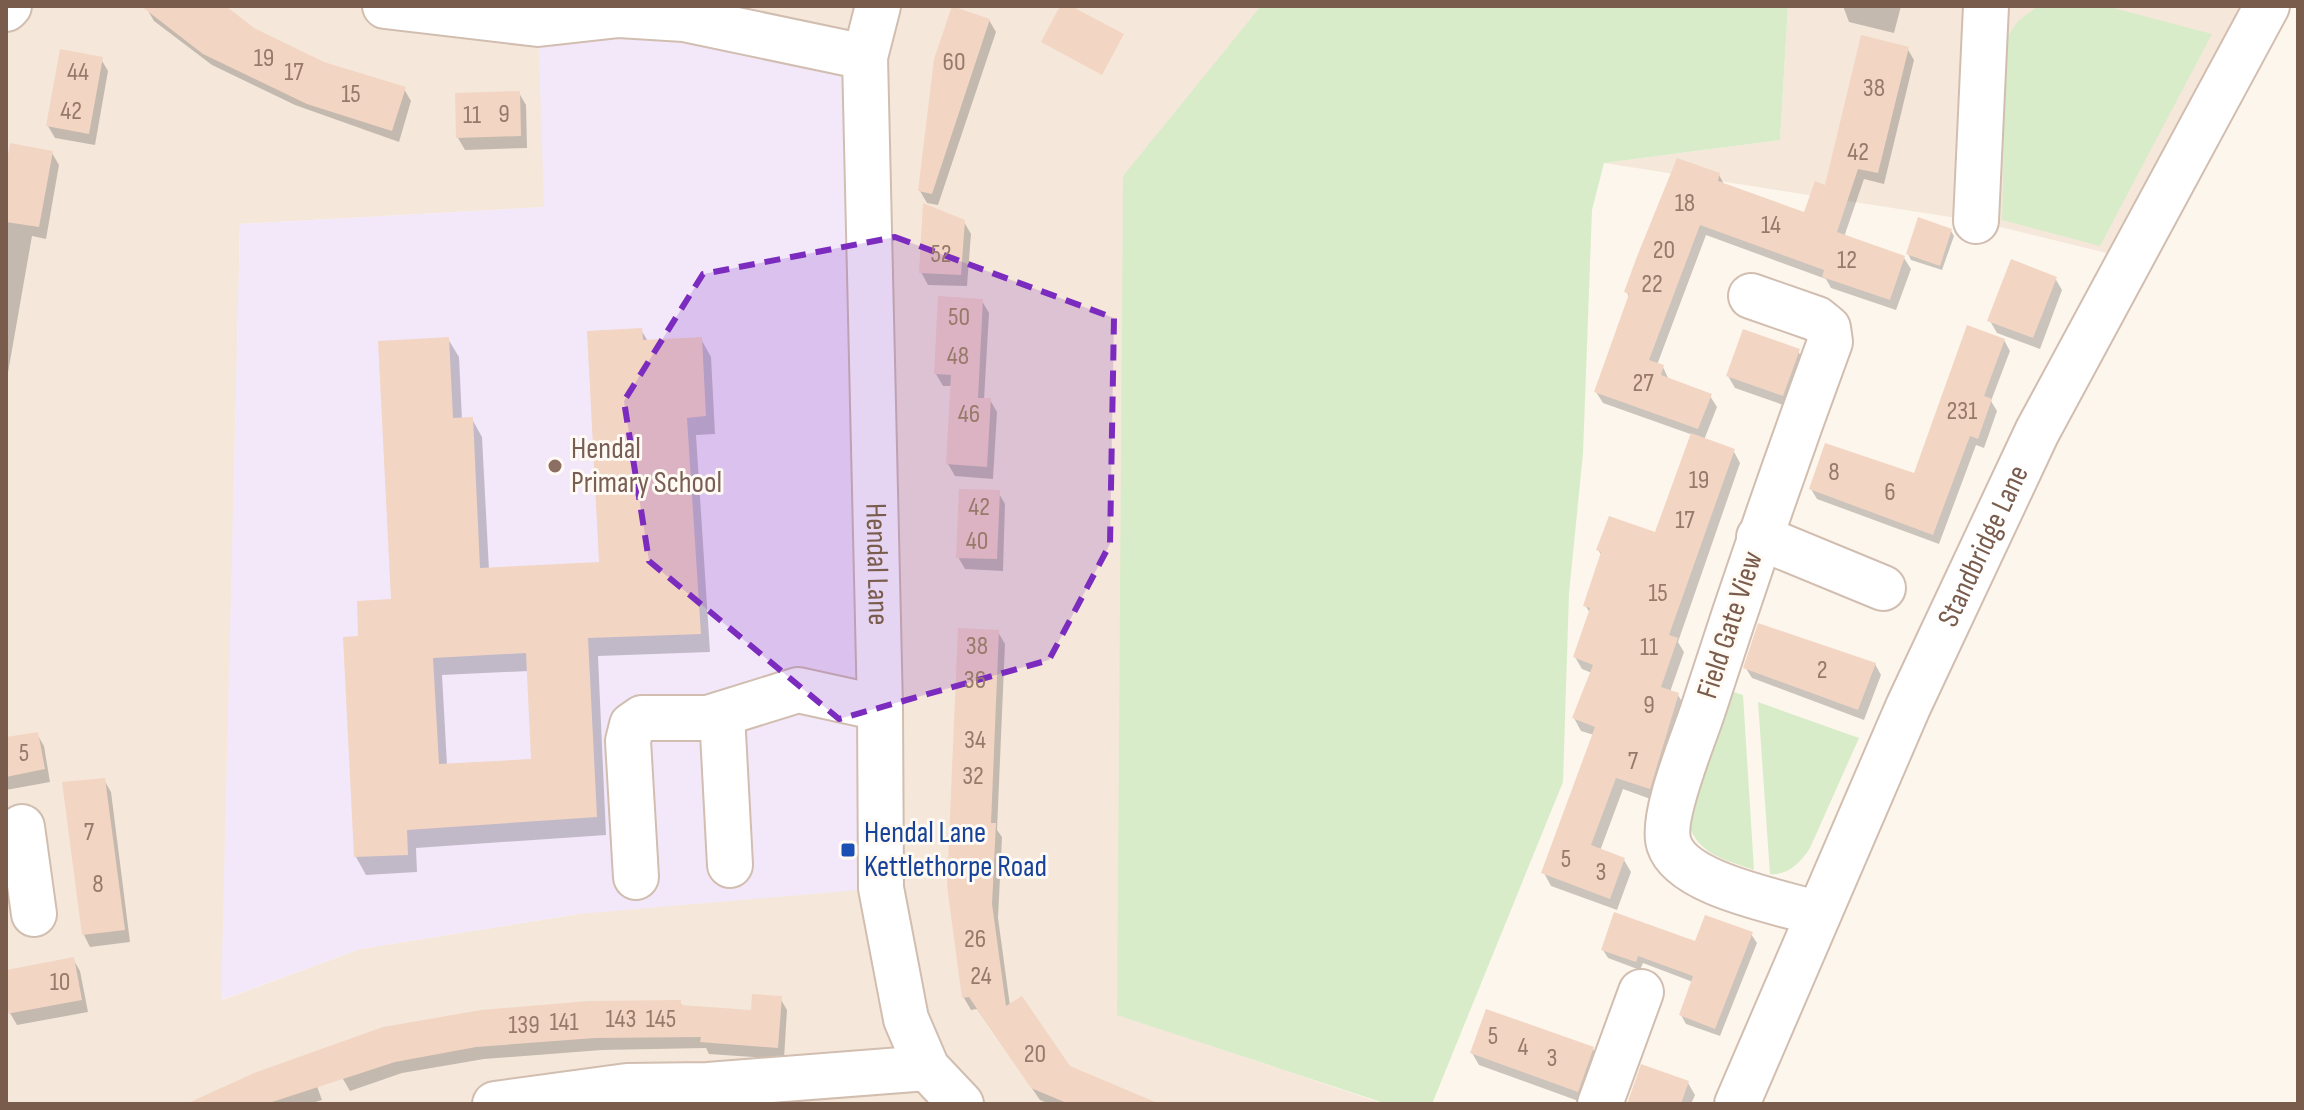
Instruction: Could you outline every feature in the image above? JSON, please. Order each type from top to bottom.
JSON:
[{"type":"street","points":[[385,6],[538,24],[584,12],[684,19],[865,57]]},
{"type":"street","name":"Hendal Lane","points":[[878,6],[865,57],[880,708],[881,888],[906,1019],[927,1068],[961,1104]]},
{"type":"street","points":[[1976,221],[1986,6]]},
{"type":"street","name":"Standbridge Lane","points":[[1737,1104],[1908,707],[2037,432],[2267,6]]},
{"type":"street","name":"Field Gate View","points":[[1751,296],[1817,319],[1828,328],[1830,342],[1759,537],[1673,803],[1668,842],[1680,863],[1700,877],[1818,914]]},
{"type":"street","points":[[1759,537],[1883,588]]},
{"type":"street","points":[[636,877],[628,741],[632,725],[642,718],[708,718],[798,690],[880,708]]},
{"type":"street","points":[[722,714],[730,865]]},
{"type":"street","points":[[19,856],[34,914]]},
{"type":"street","points":[[1600,1104],[1641,992]]},
{"type":"street","points":[[495,1104],[545,1100],[627,1086],[708,1085],[927,1068]]},
{"type":"highlighted area","points":[[895,237],[1114,318],[1110,544],[1049,660],[839,719],[649,561],[624,401],[703,274]]},
{"type":"shaded area","points":[[6,6],[1261,6],[1117,1014],[1384,1104],[6,1104]],"holes":[[[545,207],[578,914],[360,949],[222,1000],[240,224]]]},
{"type":"shaded area","points":[[1788,6],[2267,6],[2131,259],[1976,221],[1604,163],[1780,140]]},
{"type":"shaded area","name":"Hendal Primary School","points":[[538,24],[865,57],[881,888],[578,914],[360,949],[221,1000],[240,224],[544,207]]},
{"type":"green space","points":[[1261,6],[1788,6],[1780,140],[1604,163],[1592,210],[1583,453],[1569,593],[1563,782],[1432,1104],[1387,1104],[1117,1015],[1123,176]]},
{"type":"green space","points":[[2038,6],[2106,6],[2212,34],[2100,246],[2002,220],[2006,39],[2018,21]]},
{"type":"green space","points":[[1727,690],[1743,695],[1754,870],[1722,859],[1705,849],[1687,822]]},
{"type":"green space","points":[[1758,702],[1859,738],[1810,848],[1793,867],[1777,874],[1770,874]]},
{"type":"building","points":[[141,6],[226,6],[254,28],[324,62],[406,87],[392,131],[307,104],[203,54]]},
{"type":"building","points":[[952,6],[990,19],[932,194],[918,191],[934,59]]},
{"type":"building","points":[[1060,6],[1071,6],[1124,34],[1102,75],[1041,42]]},
{"type":"building","points":[[1861,35],[1909,47],[1878,173],[1858,169],[1837,232],[1905,256],[1890,300],[1822,277],[1824,270],[1700,225],[1649,360],[1664,365],[1661,375],[1712,394],[1698,429],[1594,392],[1629,294],[1624,292],[1677,158],[1720,173],[1718,181],[1804,212],[1815,181],[1825,185]]},
{"type":"building","points":[[60,49],[103,57],[89,134],[46,126]]},
{"type":"building","points":[[520,91],[521,136],[456,138],[455,93]]},
{"type":"building","points":[[10,143],[53,151],[39,227],[6,222],[6,167]]},
{"type":"building","points":[[923,203],[965,220],[961,275],[919,273]]},
{"type":"building","points":[[1918,217],[1952,229],[1940,266],[1906,254]]},
{"type":"building","points":[[2011,259],[2057,277],[2033,338],[1987,321]]},
{"type":"building","points":[[938,296],[983,299],[978,398],[991,398],[987,467],[946,464],[951,375],[934,374]]},
{"type":"building","points":[[1967,325],[2005,339],[1984,396],[1992,399],[1978,439],[1970,436],[1933,535],[1809,489],[1825,443],[1914,473]]},
{"type":"building","points":[[642,328],[643,340],[702,337],[706,416],[687,418],[701,634],[588,638],[597,817],[407,830],[408,855],[354,857],[343,637],[358,636],[357,601],[391,599],[378,341],[449,337],[453,418],[473,417],[480,568],[599,562],[587,331]],"holes":[[[526,653],[531,759],[439,764],[433,658]]]},
{"type":"building","points":[[1743,329],[1800,349],[1783,396],[1726,376]]},
{"type":"building","points":[[1691,433],[1735,449],[1669,635],[1678,638],[1661,687],[1679,693],[1650,789],[1616,778],[1591,845],[1625,858],[1610,899],[1541,873],[1595,727],[1572,718],[1593,665],[1573,657],[1590,608],[1583,606],[1601,552],[1596,550],[1609,516],[1655,532]]},
{"type":"building","points":[[959,489],[1000,490],[997,559],[956,558]]},
{"type":"building","points":[[1758,623],[1876,663],[1858,710],[1743,668]]},
{"type":"building","points":[[958,628],[999,630],[991,823],[996,823],[992,904],[1006,1006],[1022,996],[1070,1066],[1160,1104],[1069,1104],[1031,1088],[969,997],[962,998],[947,886]]},
{"type":"building","points":[[38,732],[45,769],[6,777],[6,737]]},
{"type":"building","points":[[105,778],[125,930],[82,935],[62,782]]},
{"type":"building","points":[[1614,912],[1695,941],[1705,915],[1753,932],[1715,1029],[1679,1015],[1693,976],[1638,956],[1636,962],[1601,950]]},
{"type":"building","points":[[74,957],[82,1000],[6,1014],[6,970]]},
{"type":"building","points":[[752,994],[782,996],[778,1048],[700,1042],[701,1037],[595,1038],[476,1047],[395,1062],[266,1104],[186,1104],[254,1073],[383,1027],[481,1010],[589,1001],[681,1000],[681,1005],[751,1010]]},
{"type":"building","points":[[1486,1009],[1594,1047],[1578,1092],[1470,1053]]},
{"type":"building","points":[[1641,1064],[1689,1081],[1681,1104],[1627,1104]]},
{"type":"place","name":"Hendal Primary School","points":[[555,466]]},
{"type":"place","name":"Hendal Lane Kettlethorpe Road","points":[[848,850]]}]
